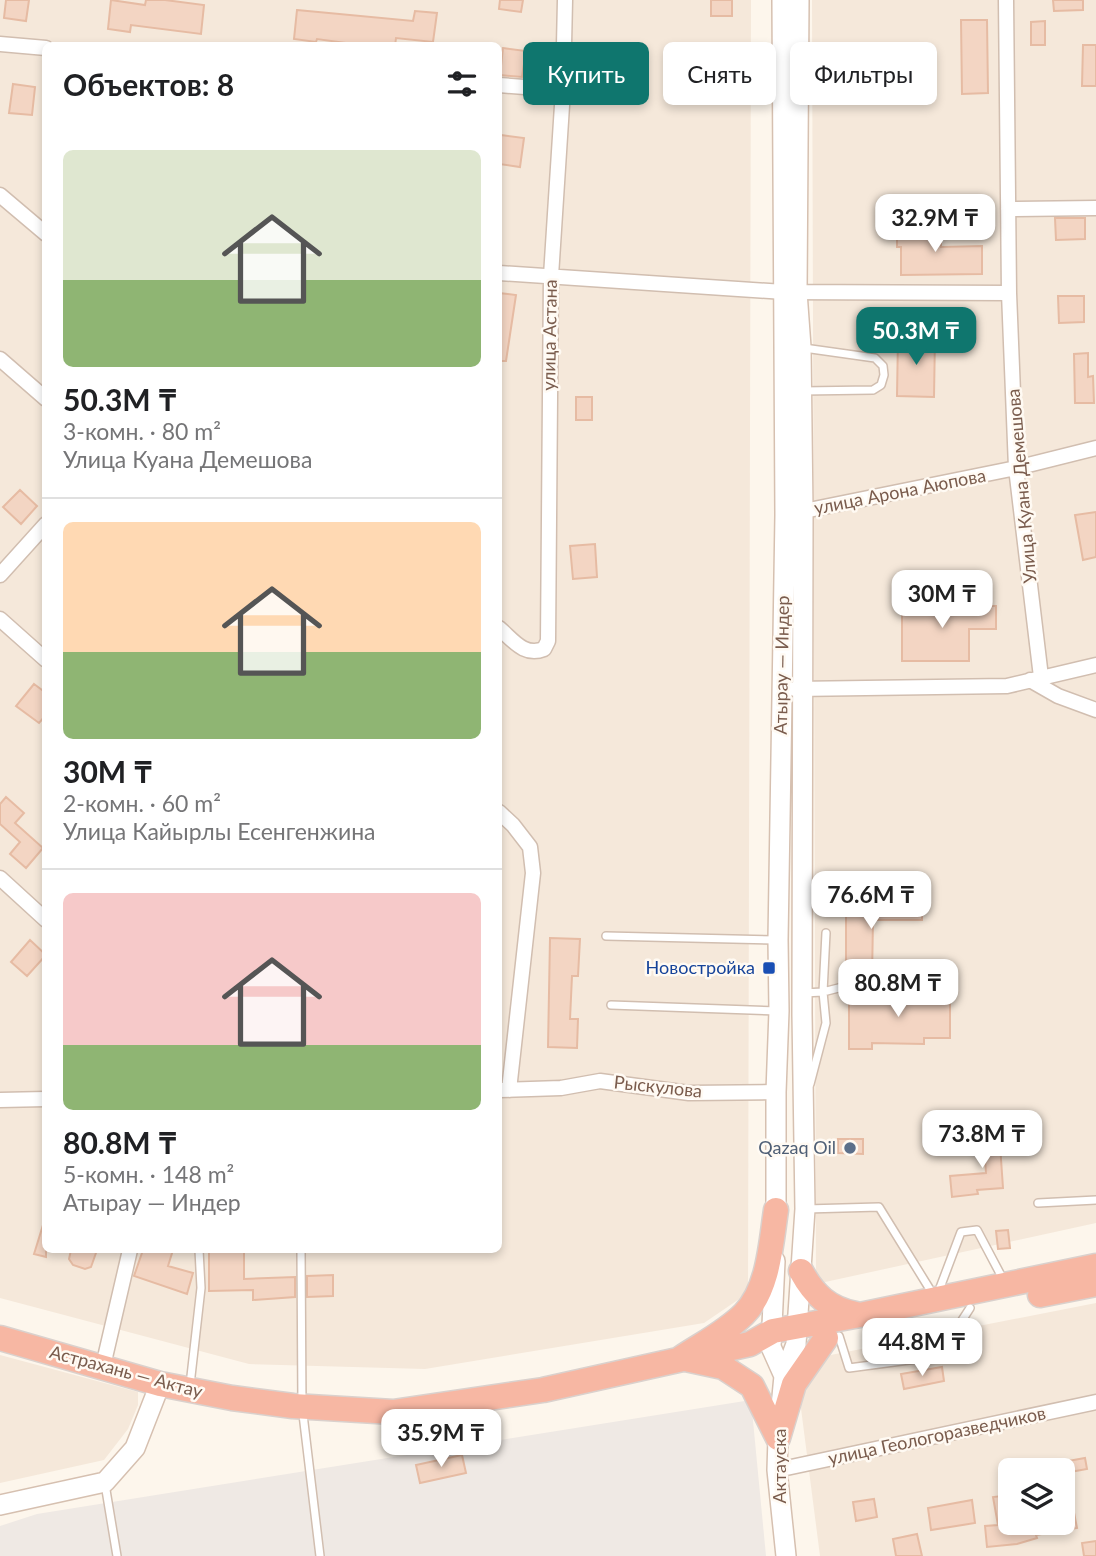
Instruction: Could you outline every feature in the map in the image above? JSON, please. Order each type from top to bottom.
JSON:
[{"type":"highway","points":[[681,1358],[726,1329],[745,1313],[755,1300],[768,1261],[776,1210]]},
{"type":"highway","name":"Астрахань — Актау","points":[[0,1338],[160,1384],[232,1398],[393,1412],[543,1390],[797,1335],[860,1315],[1096,1266]]},
{"type":"highway","points":[[801,1271],[826,1304],[841,1312],[860,1315]]},
{"type":"highway","name":"Астрахань — Актау","points":[[797,1335],[832,1337],[1096,1284]]},
{"type":"highway","points":[[778,1438],[794,1384],[832,1337]]},
{"type":"highway","points":[[681,1358],[723,1367],[752,1386],[778,1438]]},
{"type":"main road","name":"Атырау — Индер","points":[[782,0],[791,292],[794,513],[803,689],[805,1209],[797,1335]]},
{"type":"main road","name":"Атырау — Индер","points":[[765,1340],[776,1210],[782,689],[801,391],[801,347],[791,292],[799,0]]},
{"type":"main road","name":"Актауска","points":[[786,1556],[777,1470],[778,1438],[784,1376],[797,1335]]},
{"type":"main road","name":"Актауска","points":[[765,1340],[784,1376]]},
{"type":"main road","points":[[0,1505],[105,1482],[135,1448],[160,1384]]},
{"type":"street","name":"улица Астана","points":[[564,42],[565,0]]},
{"type":"street","name":"Улица Куана Демешова","points":[[1006,0],[1009,293],[1016,468],[1036,679]]},
{"type":"street","points":[[0,44],[42,48]]},
{"type":"street","points":[[502,85],[523,87]]},
{"type":"street","name":"улица Астана","points":[[502,631],[524,651],[535,653],[544,649],[548,640],[551,276],[562,105]]},
{"type":"street","points":[[0,195],[42,231]]},
{"type":"street","points":[[1008,209],[1096,208]]},
{"type":"street","points":[[502,273],[791,292],[1009,293]]},
{"type":"street","points":[[0,359],[42,396]]},
{"type":"street","name":"улица Арона Аюпова","points":[[794,513],[1016,468],[1096,448]]},
{"type":"street","points":[[0,575],[42,528]]},
{"type":"street","points":[[0,618],[42,656]]},
{"type":"street","points":[[782,689],[1007,686],[1096,666]]},
{"type":"street","points":[[1036,679],[1058,696],[1096,710]]},
{"type":"street","points":[[502,815],[530,847],[533,873],[504,1090]]},
{"type":"street","points":[[0,878],[42,916]]},
{"type":"street","name":"Рыскулова","points":[[504,1090],[561,1088],[600,1081],[689,1093],[776,1092]]},
{"type":"street","points":[[0,1100],[42,1099]]},
{"type":"street","points":[[103,1366],[129,1253]]},
{"type":"street","name":"улица Геологоразведчиков","points":[[777,1470],[1096,1402]]},
{"type":"lane","points":[[801,347],[875,358],[883,366],[884,375],[881,385],[873,390],[801,391]]},
{"type":"lane","points":[[804,1106],[826,1023],[823,992],[827,933]]},
{"type":"lane","points":[[606,936],[778,940]]},
{"type":"lane","points":[[803,993],[823,992],[854,984],[895,984]]},
{"type":"lane","points":[[611,1005],[779,1011]]},
{"type":"lane","points":[[1038,1203],[1096,1200]]},
{"type":"lane","points":[[805,1209],[878,1207],[936,1299]]},
{"type":"lane","points":[[936,1299],[961,1233],[976,1230],[1006,1285]]},
{"type":"lane","points":[[190,1390],[201,1289],[199,1253]]},
{"type":"lane","points":[[301,1253],[302,1406],[320,1556]]},
{"type":"lane","points":[[832,1337],[849,1368],[939,1356],[970,1308]]},
{"type":"lane","points":[[105,1482],[117,1556]]},
{"type":"shaded area","points":[[0,0],[751,0],[751,42],[663,42],[663,105],[751,105],[748,1293],[704,1323],[425,1369],[249,1364],[0,1298]]},
{"type":"shaded area","points":[[812,0],[1096,0],[1096,1223],[816,1284],[812,105],[937,105],[937,42],[812,42]]},
{"type":"shaded area","points":[[1096,1303],[1096,1556],[820,1556],[795,1362]]},
{"type":"shaded area","points":[[0,1355],[138,1392],[138,1405],[128,1429],[104,1460],[0,1483]]},
{"type":"shaded area","points":[[751,1400],[766,1556],[0,1556],[0,1526],[37,1514]]},
{"type":"building","points":[[6,0],[29,0],[26,21],[4,18]]},
{"type":"building","points":[[111,0],[145,5],[146,0],[165,0],[204,5],[201,34],[131,25],[130,32],[108,29]]},
{"type":"building","points":[[500,0],[523,0],[521,12],[499,9]]},
{"type":"building","points":[[711,0],[732,0],[732,16],[711,16]]},
{"type":"building","points":[[1053,0],[1083,0],[1083,10],[1054,11]]},
{"type":"building","points":[[297,10],[413,21],[415,11],[437,13],[433,42],[396,38],[396,42],[339,42],[317,39],[316,42],[294,39]]},
{"type":"building","points":[[961,20],[987,20],[988,93],[962,94]]},
{"type":"building","points":[[1045,21],[1045,45],[1031,45],[1031,22]]},
{"type":"building","points":[[1083,45],[1096,45],[1096,86],[1082,86]]},
{"type":"building","points":[[503,48],[523,51],[522,77],[502,75]]},
{"type":"building","points":[[13,84],[35,87],[32,115],[9,113]]},
{"type":"building","points":[[502,135],[524,138],[520,167],[502,164]]},
{"type":"building","points":[[1055,218],[1085,218],[1085,239],[1056,240]]},
{"type":"building","points":[[897,226],[941,226],[941,247],[982,246],[982,274],[901,275],[901,247],[897,247]]},
{"type":"building","points":[[502,293],[516,295],[506,361],[502,361]]},
{"type":"building","points":[[1058,296],[1084,296],[1084,322],[1059,323]]},
{"type":"building","points":[[898,337],[935,337],[934,397],[897,396]]},
{"type":"building","points":[[1088,353],[1088,377],[1093,376],[1094,403],[1075,403],[1074,354]]},
{"type":"building","points":[[576,397],[592,397],[592,420],[576,420]]},
{"type":"building","points":[[20,490],[37,506],[21,524],[3,507]]},
{"type":"building","points":[[1096,512],[1096,557],[1083,560],[1075,515]]},
{"type":"building","points":[[595,544],[597,577],[573,579],[570,546]]},
{"type":"building","points":[[902,602],[969,602],[969,606],[996,606],[996,629],[969,629],[969,661],[902,661]]},
{"type":"building","points":[[34,684],[42,690],[42,720],[39,723],[16,706]]},
{"type":"building","points":[[6,797],[24,813],[15,823],[42,847],[26,868],[10,854],[20,842],[0,824],[0,804]]},
{"type":"building","points":[[846,903],[922,903],[922,920],[873,920],[872,977],[846,976]]},
{"type":"building","points":[[550,938],[580,939],[578,976],[572,976],[570,1019],[578,1019],[577,1048],[548,1047]]},
{"type":"building","points":[[30,940],[42,951],[42,959],[27,976],[11,962]]},
{"type":"building","points":[[881,994],[950,994],[950,1038],[924,1038],[924,1044],[872,1043],[872,1049],[849,1049],[849,997],[881,998]]},
{"type":"building","points":[[999,1130],[1003,1188],[977,1190],[978,1194],[952,1197],[950,1176],[986,1173],[983,1132]]},
{"type":"building","points":[[838,1139],[863,1139],[863,1154],[838,1153]]},
{"type":"building","points":[[42,1228],[42,1253],[46,1253],[46,1257],[34,1254]]},
{"type":"building","points":[[1008,1230],[1010,1248],[998,1249],[996,1231]]},
{"type":"building","points":[[70,1253],[96,1253],[91,1267],[85,1269],[73,1265],[69,1259]]},
{"type":"building","points":[[142,1253],[172,1253],[168,1266],[193,1273],[187,1294],[134,1276]]},
{"type":"building","points":[[209,1253],[244,1253],[244,1279],[295,1277],[295,1297],[253,1300],[253,1290],[209,1291]]},
{"type":"building","points":[[333,1275],[333,1296],[307,1297],[307,1276]]},
{"type":"building","points":[[942,1367],[944,1381],[904,1389],[901,1374]]},
{"type":"building","points":[[462,1455],[466,1473],[420,1483],[416,1465]]},
{"type":"building","points":[[1085,1458],[1087,1469],[1075,1471],[1075,1460]]},
{"type":"building","points":[[998,1496],[998,1525],[993,1497]]},
{"type":"building","points":[[874,1499],[877,1517],[856,1521],[853,1502]]},
{"type":"building","points":[[972,1500],[975,1523],[931,1530],[928,1508]]},
{"type":"building","points":[[998,1525],[998,1535],[1036,1535],[1037,1538],[1017,1544],[987,1547],[985,1526]]},
{"type":"building","points":[[917,1534],[922,1556],[896,1556],[893,1539]]},
{"type":"building","points":[[1096,1541],[1096,1556],[1084,1556],[1082,1543]]},
{"type":"place","name":"Новостройка","points":[[769,968]]},
{"type":"place","name":"Qazaq Oil","points":[[850,1148]]}]
